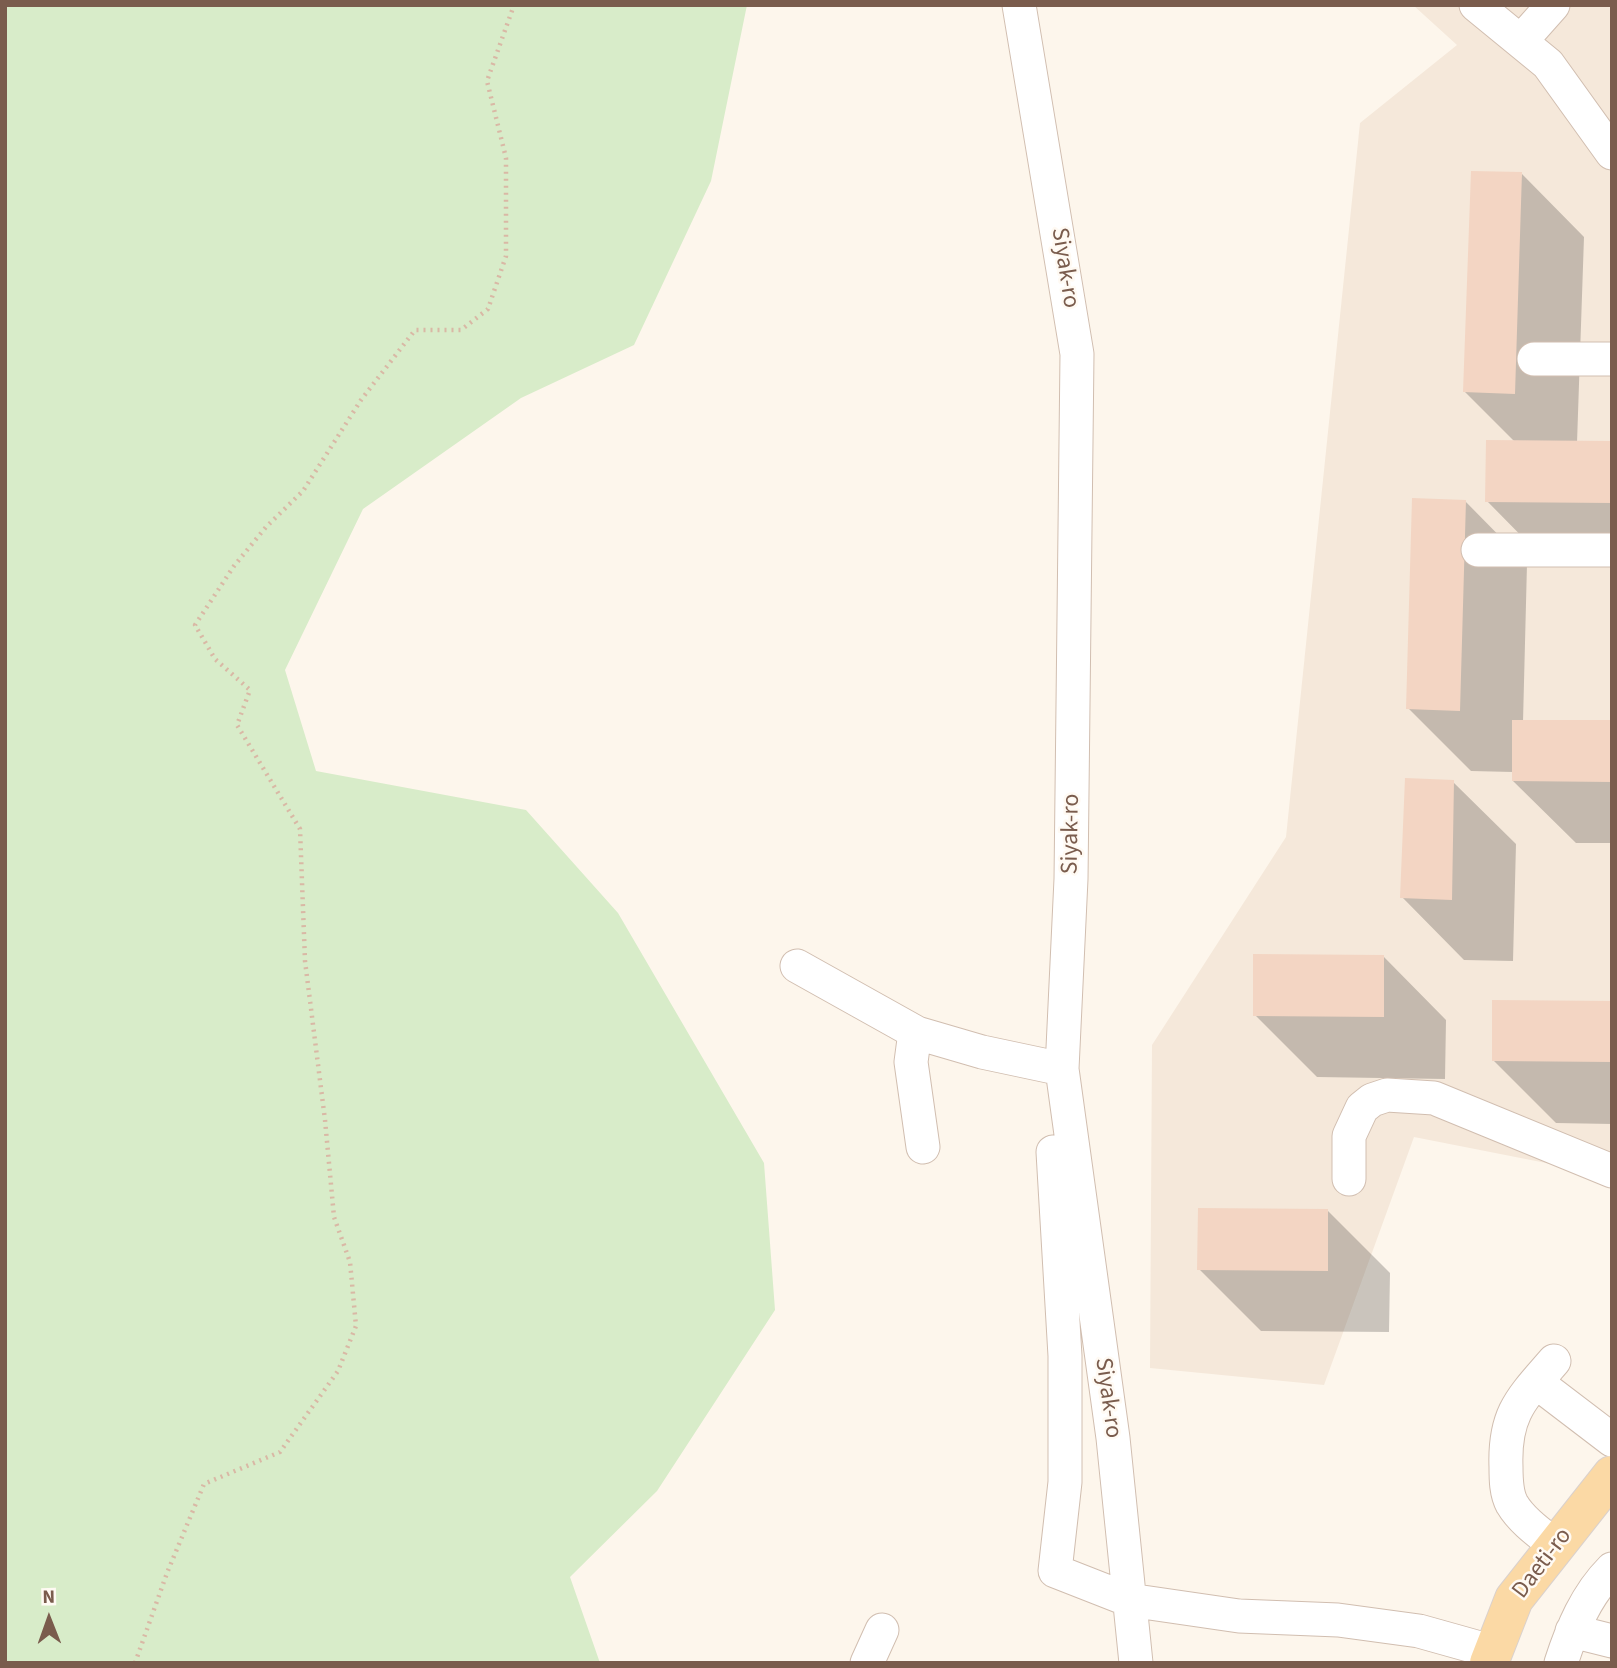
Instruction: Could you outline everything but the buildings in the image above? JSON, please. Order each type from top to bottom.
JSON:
[{"type":"main road","name":"Daeti-ro","points":[[1492,1657],[1514,1599],[1612,1475]]},
{"type":"street","name":"Siyak-ro","points":[[1019,5],[1077,354],[1071,879],[1052,1068],[1113,1438],[1136,1663]]},
{"type":"street","points":[[1476,5],[1548,64],[1612,153]]},
{"type":"street","points":[[1521,41],[1553,5]]},
{"type":"street","points":[[1534,359],[1612,359]]},
{"type":"street","points":[[1478,550],[1612,550]]},
{"type":"street","points":[[797,966],[915,1032],[982,1052],[1052,1068],[1051,1115],[1065,1356],[1065,1482],[1055,1572],[1129,1600],[1240,1616],[1338,1620],[1419,1631],[1492,1657]]},
{"type":"street","points":[[915,1032],[911,1062],[923,1147]]},
{"type":"street","points":[[1349,1179],[1349,1136],[1362,1108],[1372,1100],[1387,1095],[1434,1098],[1612,1171]]},
{"type":"street","points":[[1556,1546],[1511,1503],[1506,1484],[1505,1449],[1508,1427],[1519,1400],[1545,1371],[1612,1440]]},
{"type":"street","points":[[1562,1663],[1572,1631],[1586,1604],[1612,1569]]},
{"type":"street","points":[[867,1663],[882,1630]]},
{"type":"street","points":[[1572,1631],[1612,1641]]},
{"type":"path","points":[[135,1663],[167,1573],[204,1484],[280,1452],[338,1371],[356,1326],[350,1262],[334,1217],[305,961],[300,829],[237,725],[250,690],[215,659],[195,625],[242,556],[266,527],[303,491],[362,400],[415,330],[461,330],[488,309],[506,256],[507,189],[506,158],[487,81],[514,5]]},
{"type":"shaded area","points":[[1413,5],[1612,5],[1612,1176],[1414,1137],[1324,1385],[1150,1368],[1152,1045],[1286,837],[1360,123],[1457,45]]},
{"type":"green space","points":[[5,5],[747,5],[711,181],[634,345],[521,398],[363,509],[285,670],[316,771],[526,810],[618,913],[764,1163],[775,1310],[657,1491],[570,1577],[600,1663],[5,1663]]}]
